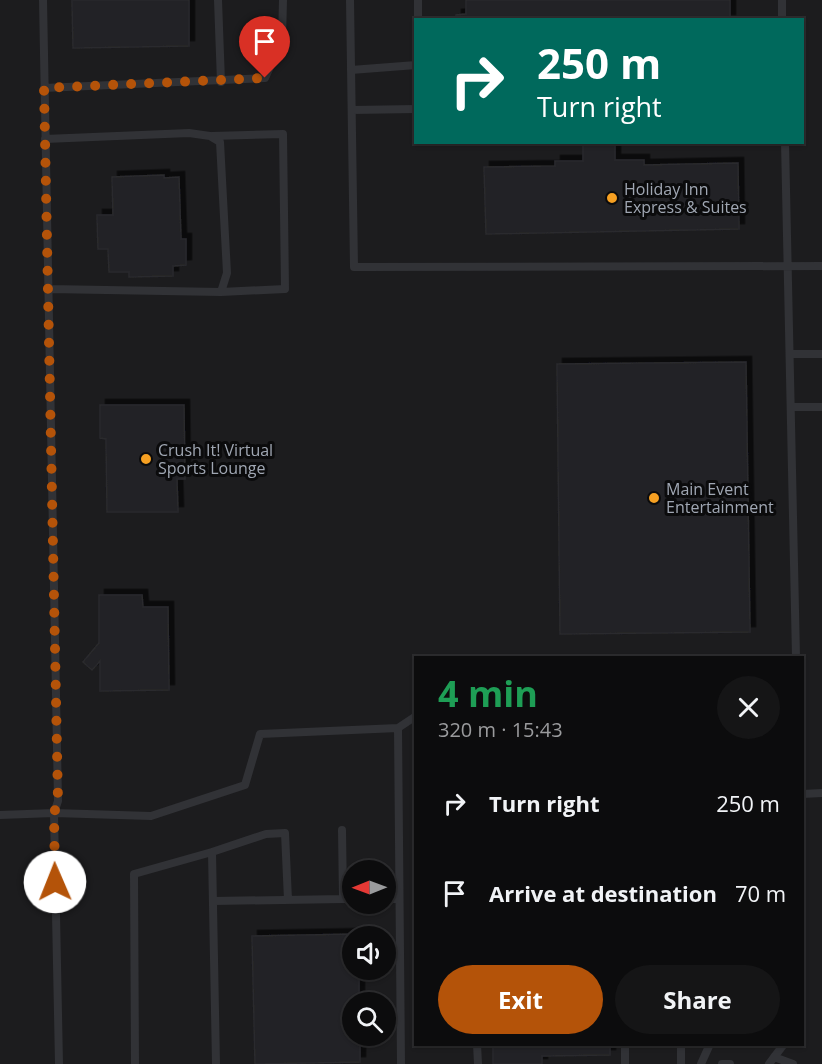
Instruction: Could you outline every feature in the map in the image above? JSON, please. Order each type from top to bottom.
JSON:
[{"type":"lane","points":[[43,0],[58,801],[54,813],[59,1064]]},
{"type":"lane","points":[[218,0],[221,82]]},
{"type":"lane","points":[[44,88],[221,82],[265,78],[282,40],[283,0]]},
{"type":"lane","points":[[350,0],[354,267],[822,266]]},
{"type":"lane","points":[[418,0],[418,18]]},
{"type":"lane","points":[[782,0],[782,18]]},
{"type":"lane","points":[[351,70],[414,65]]},
{"type":"lane","points":[[352,110],[414,109]]},
{"type":"lane","points":[[45,139],[189,134],[283,135],[285,290],[221,292],[49,290]]},
{"type":"lane","points":[[210,136],[220,142],[227,273],[221,292]]},
{"type":"lane","points":[[785,144],[796,656]]},
{"type":"lane","points":[[790,354],[822,354]]},
{"type":"lane","points":[[791,407],[822,407]]},
{"type":"lane","points":[[0,815],[54,813],[151,816],[245,785],[260,734],[398,728],[414,717]]},
{"type":"lane","points":[[398,728],[401,1064]]},
{"type":"lane","points":[[804,794],[822,793]]},
{"type":"lane","points":[[342,830],[345,860]]},
{"type":"lane","points":[[135,1064],[134,874],[266,834],[285,833],[288,900]]},
{"type":"lane","points":[[212,852],[216,1064]]},
{"type":"lane","points":[[214,901],[342,899]]},
{"type":"lane","points":[[477,1046],[478,1064]]},
{"type":"lane","points":[[625,1046],[625,1064]]},
{"type":"lane","points":[[681,1046],[681,1064]]},
{"type":"lane","points":[[701,1064],[709,1046]]},
{"type":"lane","points":[[782,1046],[771,1061],[793,1064]]},
{"type":"lane","points":[[722,1064],[730,1064]]},
{"type":"shaded area","points":[[0,0],[822,0],[822,1064],[0,1064]]},
{"type":"building","points":[[72,0],[189,0],[189,46],[73,48]]},
{"type":"building","points":[[466,0],[730,0],[730,18],[456,18],[456,15],[466,14]]},
{"type":"building","name":"Holiday Inn Express & Suites","points":[[583,144],[615,144],[615,160],[644,160],[644,165],[738,163],[739,229],[486,234],[484,167],[555,166],[555,161],[583,161]]},
{"type":"building","points":[[164,175],[164,178],[179,177],[181,239],[186,239],[186,265],[173,266],[173,276],[129,277],[129,272],[109,272],[108,249],[98,249],[97,215],[113,215],[112,177]]},
{"type":"building","name":"Main Event Entertainment","points":[[746,362],[750,632],[560,634],[557,364]]},
{"type":"building","name":"Crush It! Virtual Sports Lounge","points":[[100,405],[184,405],[185,479],[177,479],[178,512],[107,512],[106,439],[100,438]]},
{"type":"building","points":[[99,595],[142,595],[143,607],[168,607],[169,690],[100,691],[100,661],[92,670],[83,662],[99,643]]},
{"type":"building","points":[[342,934],[342,980],[359,980],[359,992],[342,992],[342,1046],[360,1046],[360,1062],[255,1064],[252,936]]},
{"type":"building","points":[[493,1046],[610,1046],[610,1055],[542,1056],[542,1064],[493,1064]]},
{"type":"place","name":"Holiday Inn Express & Suites","points":[[612,198]]},
{"type":"place","name":"Crush It! Virtual Sports Lounge","points":[[146,459]]},
{"type":"place","name":"Main Event Entertainment","points":[[654,498]]},
{"type":"route","points":[[55,882],[54,813],[58,801],[44,88],[233,82],[265,78]]}]
